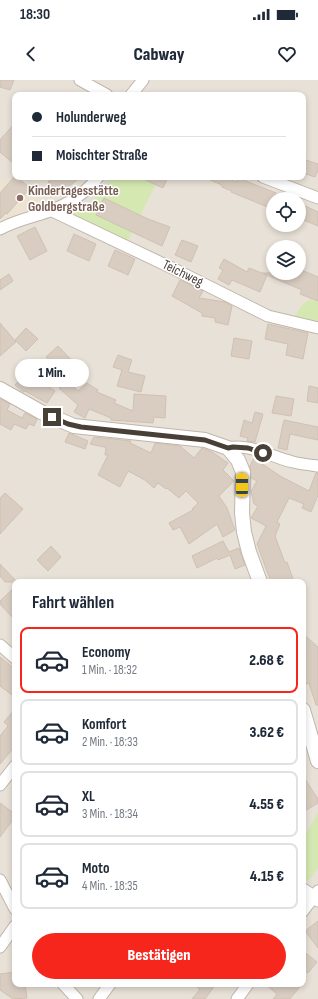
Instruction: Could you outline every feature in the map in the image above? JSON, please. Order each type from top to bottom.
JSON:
[{"type":"street","points":[[80,80],[102,92]]},
{"type":"street","points":[[133,92],[142,80]]},
{"type":"street","points":[[0,229],[19,220],[50,210],[78,196],[88,189],[96,180]]},
{"type":"street","points":[[271,180],[318,198]]},
{"type":"street","name":"Teichweg","points":[[50,210],[268,316],[318,328]]},
{"type":"street","points":[[0,389],[41,412],[74,426],[205,440],[228,448],[248,448],[292,462],[318,466]]},
{"type":"street","points":[[228,448],[238,460],[242,472],[242,513],[244,532],[249,552],[259,579]]},
{"type":"street","points":[[0,645],[12,655]]},
{"type":"street","points":[[306,720],[318,761]]},
{"type":"street","points":[[0,785],[12,770]]},
{"type":"street","points":[[0,880],[12,903]]},
{"type":"street","points":[[306,890],[317,896],[306,908]]},
{"type":"street","points":[[0,947],[12,930]]},
{"type":"street","points":[[66,987],[77,999]]},
{"type":"street","points":[[98,999],[108,987]]},
{"type":"street","points":[[237,999],[246,987]]},
{"type":"shaded area","points":[[0,80],[318,80],[318,999],[0,999]]},
{"type":"shaded area","name":"Kindertagesstätte Goldbergstraße","points":[[12,177],[12,180],[23,180],[36,193],[42,203],[0,224],[0,179],[6,184]]},
{"type":"shaded area","points":[[98,180],[109,180],[99,194],[90,189]]},
{"type":"shaded area","points":[[87,192],[96,197],[79,209],[66,216],[58,208]]},
{"type":"green space","points":[[109,180],[146,180],[156,184],[126,244],[66,216],[92,200]]},
{"type":"green space","points":[[318,298],[318,323],[294,317],[302,305],[310,299],[316,301]]},
{"type":"green space","points":[[318,812],[318,868],[310,879],[306,881],[306,834]]},
{"type":"building","points":[[0,80],[14,80],[10,90],[0,87]]},
{"type":"building","points":[[12,126],[12,162],[0,152],[0,140]]},
{"type":"building","points":[[306,160],[318,164],[318,170],[315,177],[306,174]]},
{"type":"building","points":[[12,179],[21,180],[30,188],[7,214],[6,213],[0,219],[0,193]]},
{"type":"building","points":[[50,180],[77,180],[57,195],[48,182]]},
{"type":"building","points":[[146,180],[167,180],[163,188]]},
{"type":"building","points":[[210,180],[232,180],[236,182],[237,180],[243,180],[273,192],[266,192],[266,206],[222,187],[222,185]]},
{"type":"building","points":[[104,198],[148,219],[170,227],[162,246],[96,215]]},
{"type":"building","points":[[306,206],[318,212],[318,226],[306,221]]},
{"type":"building","points":[[35,227],[47,251],[30,260],[17,236]]},
{"type":"building","points":[[74,234],[96,244],[89,261],[67,251]]},
{"type":"building","points":[[182,240],[198,246],[191,262],[175,255]]},
{"type":"building","points":[[115,250],[135,259],[128,275],[108,266]]},
{"type":"building","points":[[224,259],[247,272],[249,268],[266,275],[266,277],[260,292],[232,280],[229,285],[218,279],[223,270],[219,268]]},
{"type":"building","points":[[306,272],[318,277],[318,301],[300,294],[302,290],[278,280],[306,280]]},
{"type":"building","points":[[9,274],[13,281],[0,290],[0,280]]},
{"type":"building","points":[[180,280],[203,291],[199,298],[225,302],[232,306],[228,325],[215,322],[215,318],[202,316],[202,313],[172,296]]},
{"type":"building","points":[[0,323],[16,342],[0,356]]},
{"type":"building","points":[[268,324],[308,333],[303,359],[286,355],[288,344],[265,339]]},
{"type":"building","points":[[26,328],[38,339],[26,351],[15,340]]},
{"type":"building","points":[[234,338],[252,341],[249,359],[231,356]]},
{"type":"building","points":[[58,346],[77,366],[64,377],[46,357]]},
{"type":"building","points":[[118,355],[132,360],[128,372],[145,376],[141,392],[117,386],[122,370],[113,367]]},
{"type":"building","points":[[27,372],[55,391],[47,403],[25,391],[23,392],[15,385]]},
{"type":"building","points":[[67,380],[78,391],[87,383],[98,390],[97,392],[116,400],[114,403],[133,411],[134,394],[166,396],[165,418],[154,417],[153,423],[111,420],[111,418],[89,409],[85,418],[74,412],[78,405],[59,388]]},
{"type":"building","points":[[309,386],[318,388],[318,403],[307,401]]},
{"type":"building","points":[[276,396],[294,399],[291,416],[272,413]]},
{"type":"building","points":[[0,399],[10,404],[7,410],[22,418],[25,413],[37,419],[34,426],[29,424],[26,429],[14,424],[11,430],[0,424]]},
{"type":"building","points":[[255,412],[263,414],[255,442],[247,441],[248,438],[240,436],[244,420],[252,423]]},
{"type":"building","points":[[284,420],[318,427],[318,440],[290,434],[287,450],[278,448]]},
{"type":"building","points":[[69,433],[88,441],[85,449],[65,442]]},
{"type":"building","points":[[94,437],[131,441],[130,443],[151,453],[155,443],[180,446],[194,458],[202,448],[212,452],[228,463],[223,470],[234,481],[219,496],[227,508],[235,530],[223,537],[217,524],[189,544],[180,527],[173,530],[169,523],[193,510],[192,509],[198,503],[186,491],[179,498],[158,483],[154,488],[145,480],[128,471],[120,487],[98,475],[108,455],[105,455],[106,448],[90,444]]},
{"type":"building","points":[[254,458],[280,476],[309,491],[316,473],[318,473],[318,495],[311,512],[302,508],[304,504],[289,498],[277,522],[280,524],[275,536],[293,579],[270,579],[257,544],[266,526],[251,518],[258,506],[254,504],[251,491],[257,481],[251,478],[250,466]]},
{"type":"building","points":[[5,493],[23,509],[0,534],[0,498]]},
{"type":"building","points":[[223,541],[229,552],[239,548],[245,565],[235,569],[230,555],[218,560],[217,558],[197,568],[192,556]]},
{"type":"building","points":[[51,546],[61,557],[48,571],[37,560]]},
{"type":"building","points":[[0,564],[14,579],[12,579],[12,582],[5,582],[0,576]]},
{"type":"building","points":[[12,590],[12,617],[0,604],[0,601]]},
{"type":"building","points":[[306,637],[318,647],[318,705],[316,705],[309,683],[306,684]]},
{"type":"building","points":[[0,657],[12,667],[12,695],[0,686]]},
{"type":"building","points":[[12,713],[12,750],[0,764],[0,736],[8,726],[4,722]]},
{"type":"building","points":[[306,781],[318,799],[318,803],[306,810]]},
{"type":"building","points":[[0,803],[12,812],[12,821],[0,837]]},
{"type":"building","points":[[318,921],[318,948],[306,932],[306,930]]},
{"type":"building","points":[[306,953],[317,962],[308,973],[306,971]]},
{"type":"building","points":[[12,972],[12,987],[25,987],[27,998],[13,999],[0,990],[0,974]]},
{"type":"building","points":[[197,987],[214,987],[205,999],[192,999],[200,989]]},
{"type":"building","points":[[269,987],[300,987],[290,999],[273,999],[277,994]]},
{"type":"place","name":"Kindertagesstätte Goldbergstraße","points":[[20,198]]},
{"type":"route","points":[[52,417],[74,426],[205,440],[228,448],[248,448],[263,453]]}]
